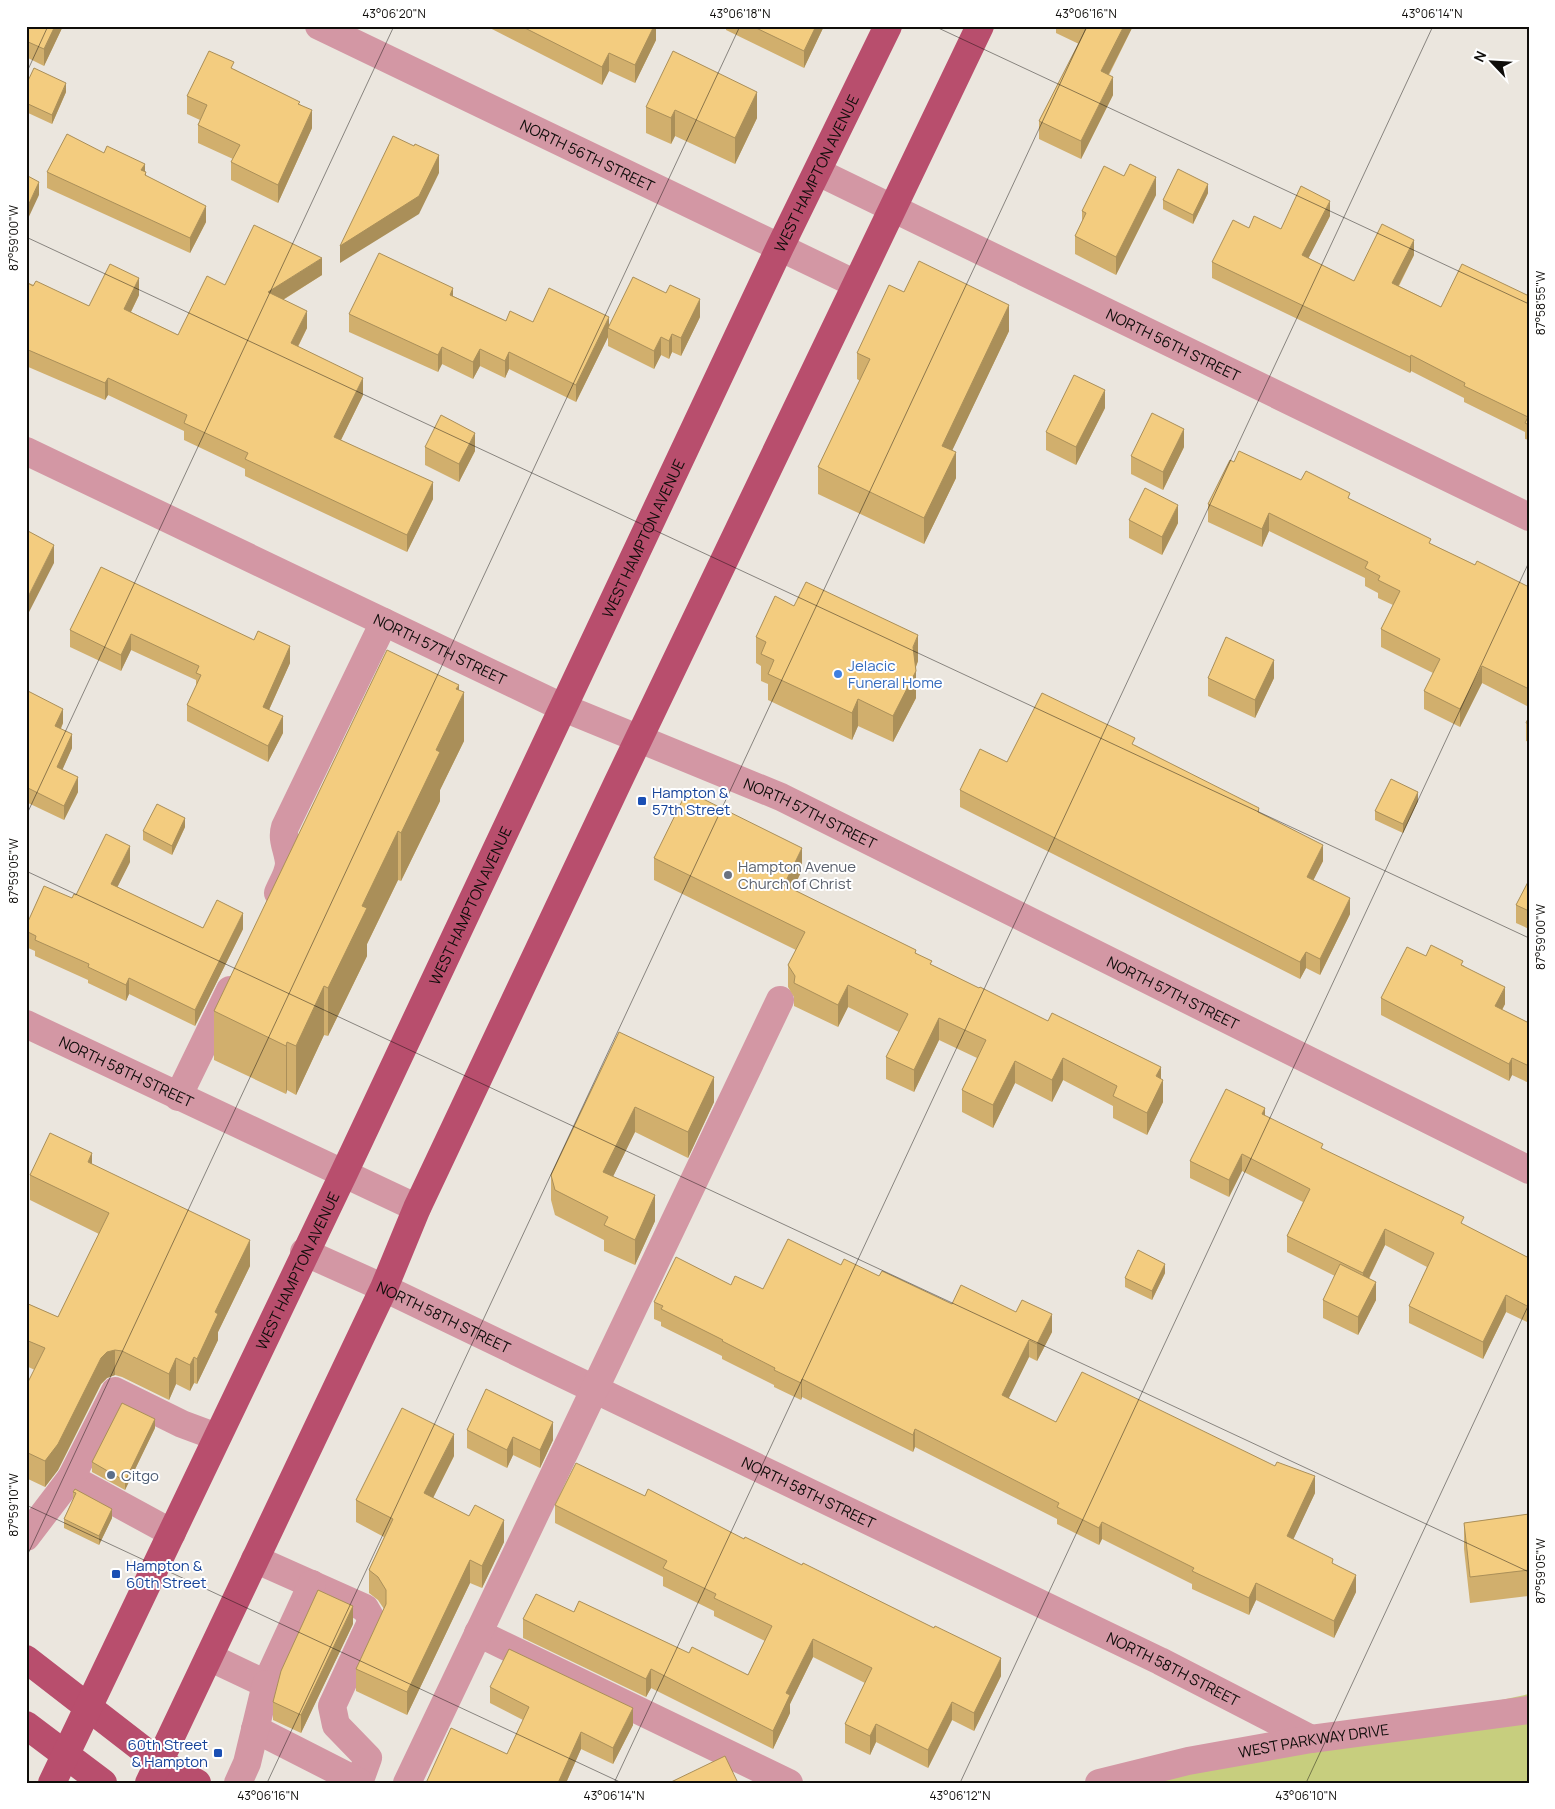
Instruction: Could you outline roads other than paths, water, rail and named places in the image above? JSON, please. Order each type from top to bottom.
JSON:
[{"type":"main road","name":"WEST HAMPTON AVENUE","points":[[52,1783],[304,1252],[343,1175],[780,247],[888,26]]},
{"type":"main road","points":[[154,1772],[384,1288],[417,1208],[639,738],[980,26]]},
{"type":"main road","points":[[26,1659],[90,1706],[154,1772],[197,1783]]},
{"type":"main road","points":[[26,1725],[66,1753],[103,1783]]},
{"type":"street","name":"NORTH 56TH STREET","points":[[319,26],[856,284]]},
{"type":"street","name":"NORTH 56TH STREET","points":[[818,172],[1529,517]]},
{"type":"street","name":"NORTH 57TH STREET","points":[[26,451],[564,708],[781,797],[1529,1170]]},
{"type":"street","points":[[266,916],[288,871],[289,861],[283,834],[285,827],[384,622]]},
{"type":"street","points":[[178,1096],[241,968]]},
{"type":"street","points":[[407,1783],[593,1389],[780,1000]]},
{"type":"street","name":"NORTH 58TH STREET","points":[[26,1024],[343,1175],[417,1208]]},
{"type":"street","name":"NORTH 58TH STREET","points":[[304,1252],[384,1288],[1160,1661],[1311,1738]]},
{"type":"street","points":[[26,1537],[71,1478],[115,1392],[182,1424],[217,1437]]},
{"type":"street","points":[[71,1478],[172,1533]]},
{"type":"street","points":[[255,1559],[365,1608],[372,1620],[332,1706],[336,1725],[368,1758],[359,1782],[255,1729]]},
{"type":"street","points":[[238,1783],[247,1763],[266,1684],[312,1584]]},
{"type":"street","points":[[478,1633],[789,1783]]},
{"type":"street","points":[[209,1657],[266,1684]]},
{"type":"street","name":"WEST PARKWAY DRIVE","points":[[1099,1783],[1188,1761],[1311,1738],[1529,1710]]},
{"type":"place","name":"Jelacic Funeral Home","points":[[838,674]]},
{"type":"place","name":"Hampton & 57th Street","points":[[642,801]]},
{"type":"place","name":"Hampton Avenue Church of Christ","points":[[728,875]]},
{"type":"place","name":"Citgo","points":[[111,1475]]},
{"type":"place","name":"Hampton & 60th Street","points":[[116,1574]]},
{"type":"place","name":"60th Street & Hampton","points":[[218,1753]]}]
